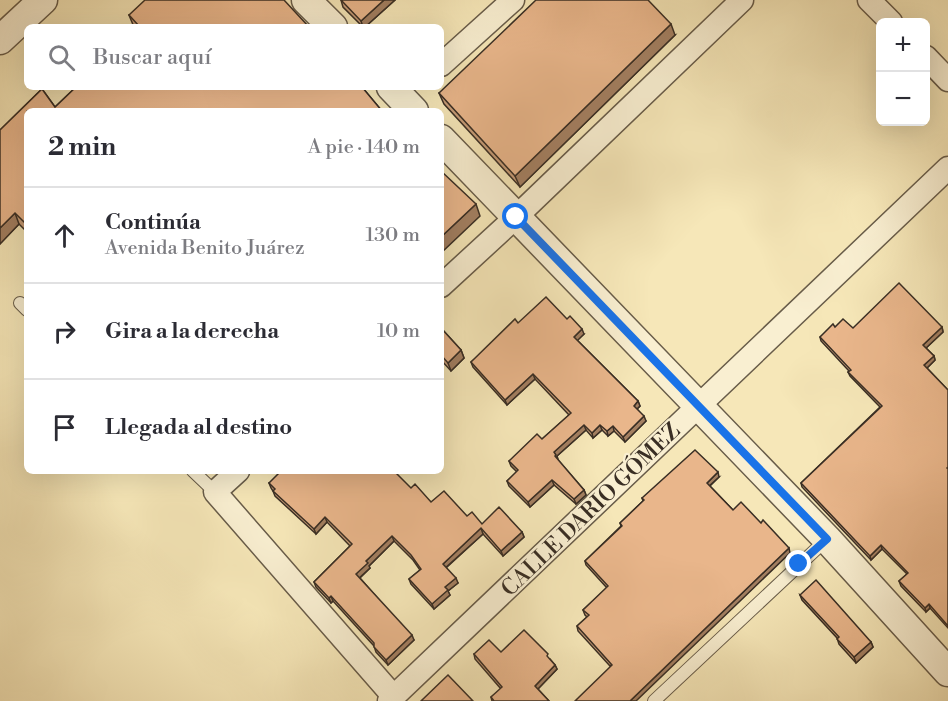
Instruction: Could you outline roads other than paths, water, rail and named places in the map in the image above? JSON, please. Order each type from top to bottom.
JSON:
[{"type":"street","points":[[0,40],[43,0]]},
{"type":"street","points":[[306,0],[330,24]]},
{"type":"street","points":[[444,62],[513,0]]},
{"type":"street","points":[[444,283],[742,0]]},
{"type":"street","points":[[869,0],[887,18]]},
{"type":"street","points":[[930,61],[948,80]]},
{"type":"street","points":[[444,142],[827,539],[948,672]]},
{"type":"street","name":"CALLE DARIO GÓMEZ","points":[[392,699],[948,168]]},
{"type":"street","points":[[235,474],[215,492],[392,699]]},
{"type":"lane","points":[[196,474],[215,492]]},
{"type":"lane","points":[[654,701],[827,539]]}]
